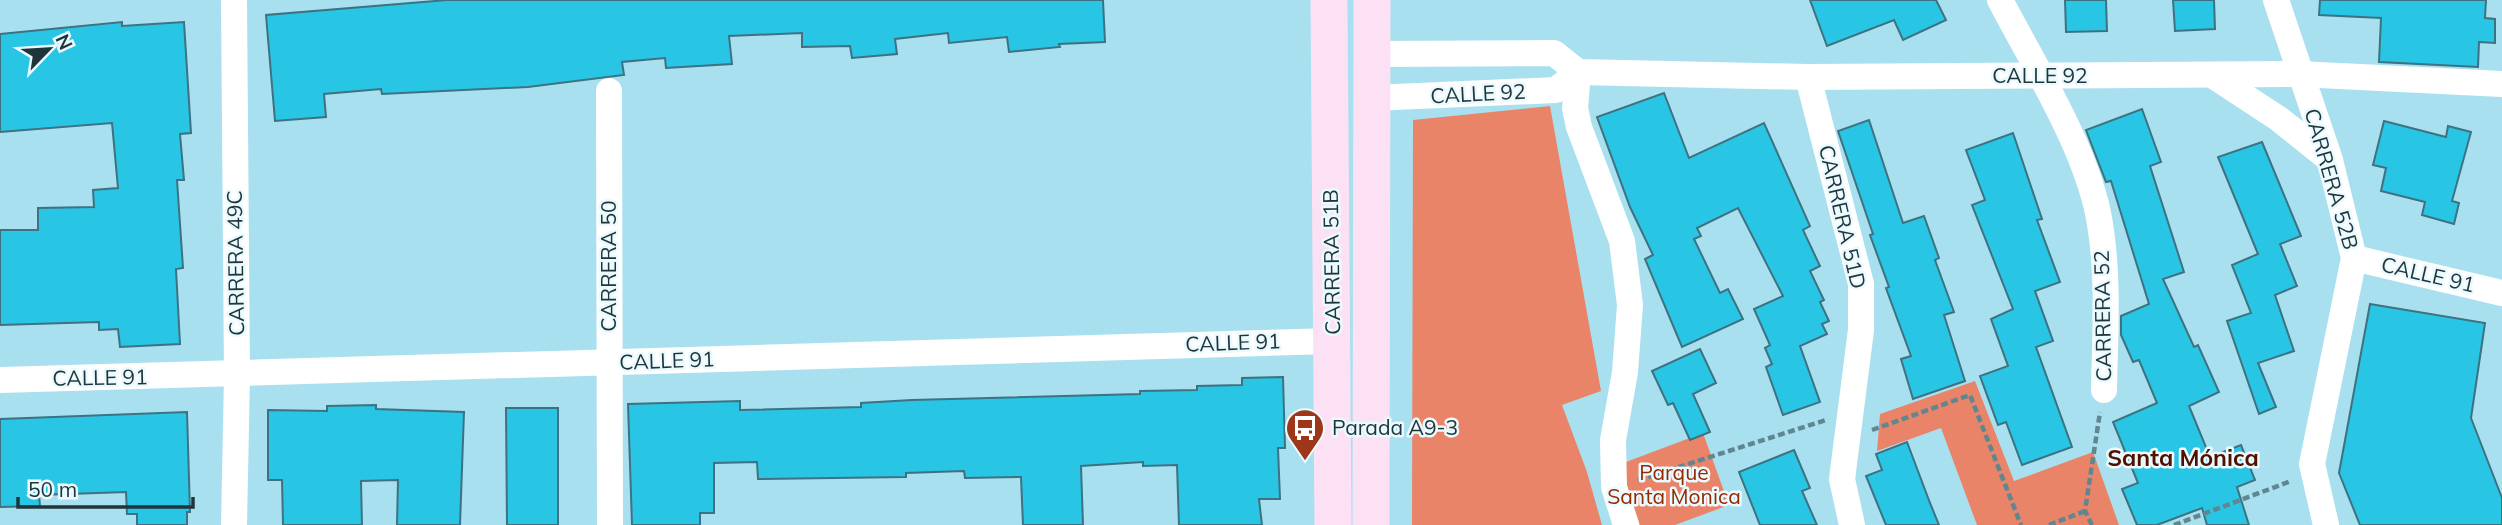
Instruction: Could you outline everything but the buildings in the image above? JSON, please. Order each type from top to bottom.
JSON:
[{"type":"main road","name":"CARRERA 51B","points":[[1329,0],[1333,525]]},
{"type":"main road","name":"CARRERA 51B","points":[[1371,525],[1372,0]]},
{"type":"street","name":"CARRERA 49C","points":[[234,0],[237,376],[234,525]]},
{"type":"street","name":"CARRERA 52","points":[[2000,0],[2083,166],[2100,222],[2106,271],[2104,390]]},
{"type":"street","name":"CARRERA 52B","points":[[2276,0],[2330,160],[2354,258],[2311,473],[2326,525]]},
{"type":"street","name":"CALLE 92","points":[[1373,54],[1554,53],[1578,72],[1808,77],[2299,74],[2502,85]]},
{"type":"street","name":"CALLE 92","points":[[1373,98],[1556,90],[1578,72]]},
{"type":"street","points":[[1578,72],[1575,108],[1579,127],[1622,241],[1630,304],[1625,372],[1613,440],[1614,487],[1626,525]]},
{"type":"street","points":[[2212,75],[2279,119],[2330,160]]},
{"type":"street","name":"CARRERA 51D","points":[[1808,77],[1861,284],[1861,330],[1852,418],[1842,480],[1852,525]]},
{"type":"street","name":"CARRERA 50","points":[[609,92],[610,525]]},
{"type":"street","name":"CALLE 91","points":[[2354,258],[2502,293]]},
{"type":"street","name":"CALLE 91","points":[[0,380],[237,376],[1333,341]]},
{"type":"path","name":"CARRERA 52","points":[[2085,511],[2104,390]]},
{"type":"path","points":[[1614,487],[1842,415],[1870,430],[1970,395],[2021,525]]},
{"type":"path","points":[[2174,525],[2311,473]]},
{"type":"path","points":[[2049,525],[2085,511],[2092,525]]},
{"type":"green space","points":[[1550,106],[1601,391],[1562,405],[1587,472],[1602,525],[1412,525],[1413,120]]},
{"type":"green space","points":[[1975,381],[2014,481],[2093,452],[2119,525],[1977,525],[1941,428],[1877,451],[1880,414]]},
{"type":"green space","name":"Parque Santa Monica","points":[[1703,433],[1729,505],[1675,525],[1640,525],[1618,465]]},
{"type":"place","name":"Parada A9-3","points":[[1305,462]]},
{"type":"district","name":"Santa Mónica","points":[[2183,458]]}]
